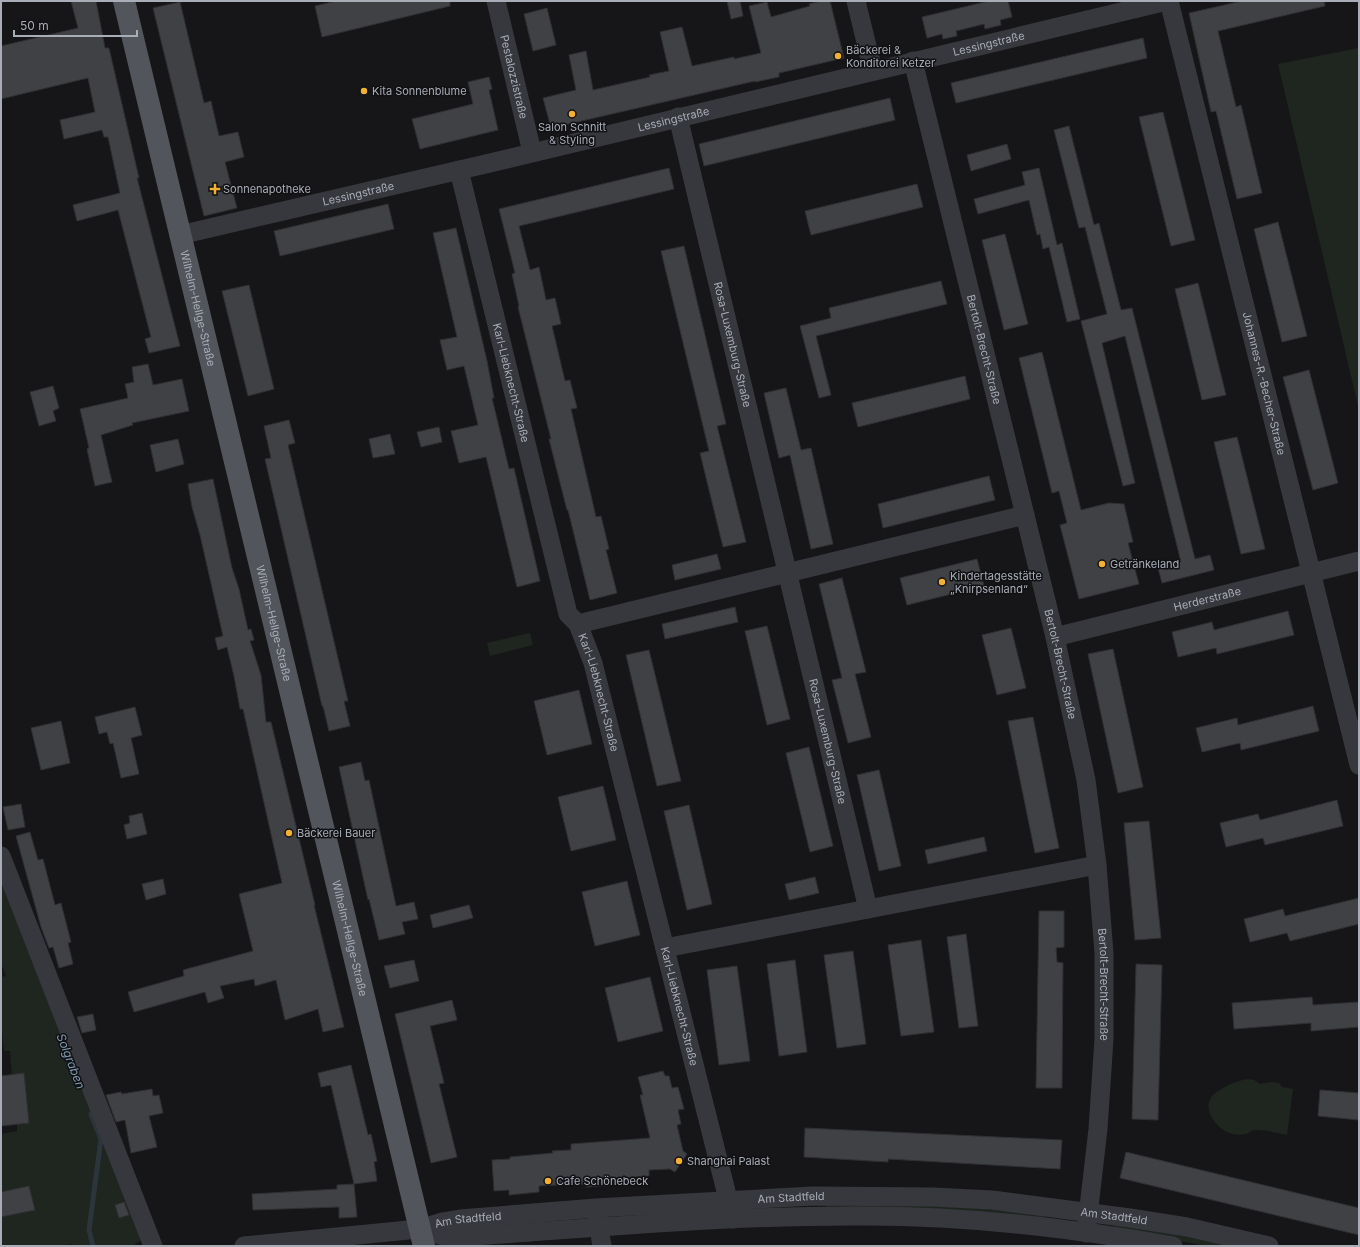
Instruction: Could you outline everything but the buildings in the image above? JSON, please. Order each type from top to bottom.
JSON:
[{"type":"main road","name":"Wilhelm-Hellge-Straße","points":[[124,1],[422,1237]]},
{"type":"street","name":"Pestalozzistraße","points":[[496,1],[532,152]]},
{"type":"street","points":[[856,1],[873,71]]},
{"type":"street","name":"Lessingstraße","points":[[180,235],[1168,1]]},
{"type":"street","name":"Johannes-R.-Becher-Straße","points":[[1168,1],[1359,765]]},
{"type":"street","name":"Bertolt-Brecht-Straße","points":[[912,61],[1055,637],[1086,780],[1097,865],[1104,953],[1104,1039],[1098,1129],[1086,1233]]},
{"type":"street","name":"Rosa-Luxemburg-Straße","points":[[678,117],[868,909]]},
{"type":"street","name":"Karl-Liebknecht-Straße","points":[[459,170],[568,614],[578,624],[593,663],[733,1218]]},
{"type":"street","points":[[578,624],[1025,516]]},
{"type":"street","name":"Herderstraße","points":[[1055,637],[1359,561]]},
{"type":"street","points":[[1,856],[153,1246]]},
{"type":"street","points":[[665,948],[1097,865]]},
{"type":"street","name":"Am Stadtfeld","points":[[422,1237],[442,1222],[460,1218],[596,1208],[813,1196],[933,1197],[992,1200],[1089,1212],[1187,1227],[1269,1246]]},
{"type":"street","points":[[596,1208],[602,1246]]},
{"type":"street","name":"Am Stadtfeld","points":[[422,1237],[460,1237],[733,1218],[860,1216],[951,1218],[992,1221],[1126,1238],[1173,1246]]},
{"type":"street","points":[[244,1246],[422,1237]]},
{"type":"shaded area","points":[[1359,48],[1359,410],[1278,64]]},
{"type":"shaded area","points":[[530,633],[533,645],[490,656],[487,643]]},
{"type":"shaded area","points":[[1,867],[142,1240],[134,1245],[77,1246],[70,1244],[62,1246],[1,1246],[1,1134],[17,1131],[17,1124],[29,1122],[24,1074],[12,1075],[10,1051],[4,1051],[1,1020],[1,977],[6,976],[1,963]]},
{"type":"shaded area","points":[[1247,1079],[1254,1080],[1260,1084],[1270,1082],[1279,1083],[1282,1087],[1293,1089],[1287,1135],[1255,1130],[1241,1135],[1234,1134],[1222,1129],[1212,1119],[1209,1107],[1213,1095],[1229,1085]]},
{"type":"shaded area","points":[[826,1203],[949,1206],[1045,1214],[1044,1220],[826,1209]]},
{"type":"shaded area","points":[[1114,1224],[1145,1228],[1232,1246],[1206,1246],[1114,1230]]},
{"type":"waterway","name":"Solgraben","points":[[91,1114],[101,1139],[89,1230],[93,1246]]},
{"type":"place","name":"Bäckerei & Konditorei Ketzer","points":[[838,56]]},
{"type":"place","name":"Kita Sonnenblume","points":[[364,91]]},
{"type":"place","name":"Salon Schnitt & Styling","points":[[572,114]]},
{"type":"place","name":"Sonnenapotheke","points":[[215,189]]},
{"type":"place","name":"Getränkeland","points":[[1102,564]]},
{"type":"place","name":"Kindertagesstätte „Knirpsenland“","points":[[942,582]]},
{"type":"place","name":"Bäckerei Bauer","points":[[289,833]]},
{"type":"place","name":"Shanghai Palast","points":[[679,1161]]},
{"type":"place","name":"Cafe Schönebeck","points":[[548,1181]]}]
